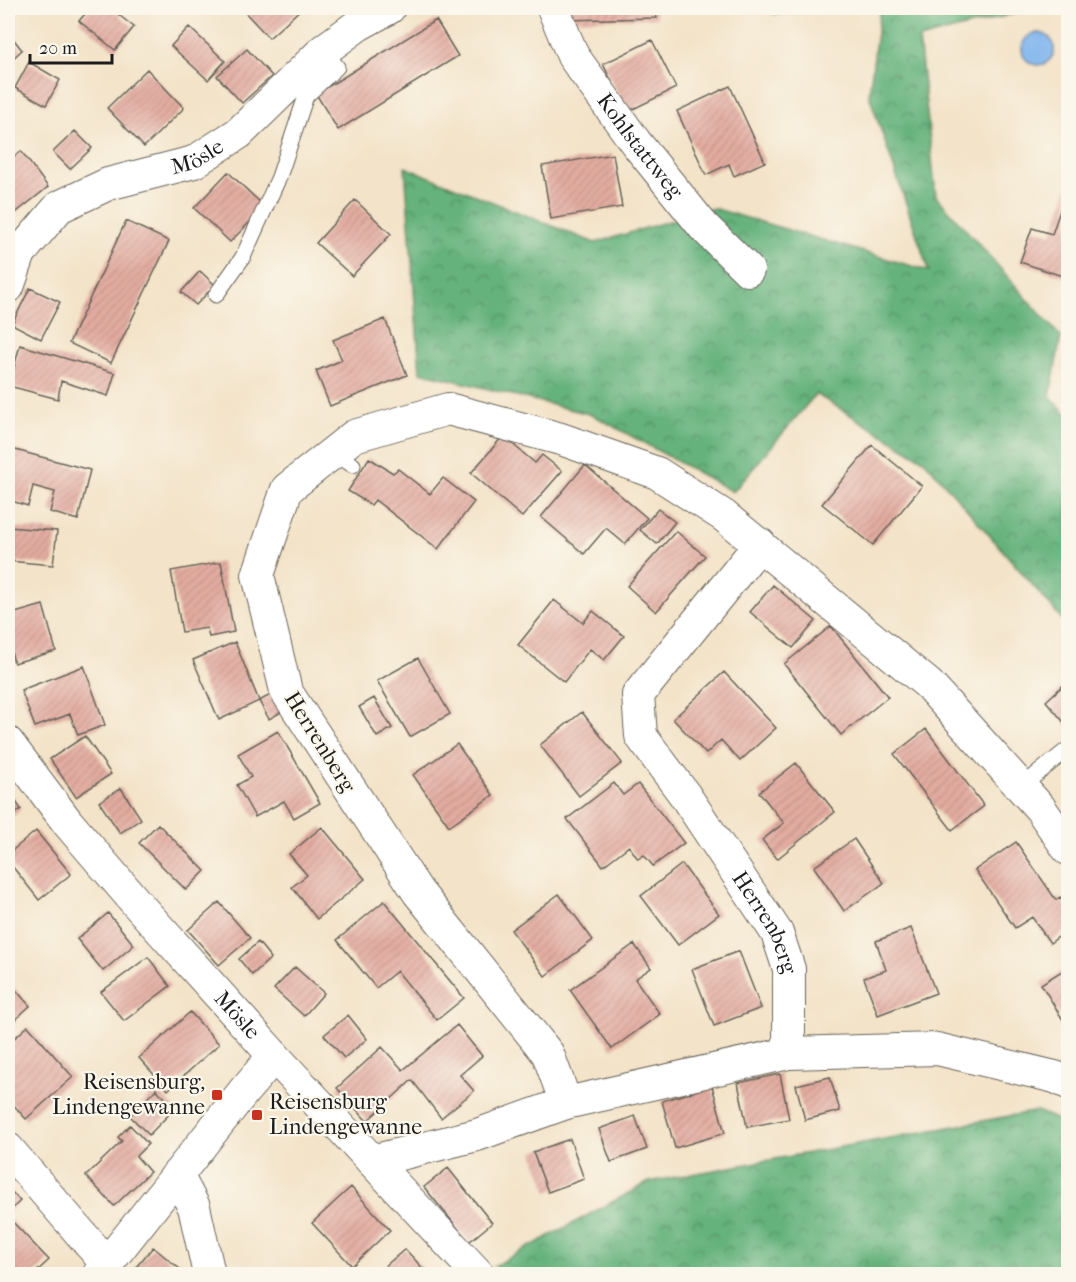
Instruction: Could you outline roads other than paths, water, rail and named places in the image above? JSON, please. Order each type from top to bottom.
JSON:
[{"type":"street","name":"Mösle","points":[[8,287],[14,250],[59,207],[108,184],[194,162],[239,133],[324,50],[358,25],[389,8]]},
{"type":"street","name":"Kohlstattweg","points":[[553,8],[573,56],[636,143],[703,226],[748,270]]},
{"type":"street","name":"Herrenberg","points":[[566,1103],[548,1054],[418,892],[286,691],[258,575],[287,489],[343,459],[354,436],[448,409],[561,439],[657,473],[724,516],[760,544],[928,684],[1040,808],[1068,849]]},
{"type":"street","name":"Herrenberg","points":[[760,544],[638,695],[641,736],[684,794],[777,933],[789,969],[789,1053]]},
{"type":"street","name":"Mösle","points":[[8,743],[89,848],[139,906],[274,1056],[478,1275]]},
{"type":"street","points":[[372,1161],[477,1135],[566,1103],[789,1053],[937,1049],[1055,1077],[1068,1083]]},
{"type":"street","points":[[8,1149],[103,1269],[274,1056]]},
{"type":"street","points":[[177,1175],[194,1206],[209,1275]]},
{"type":"lane","points":[[216,295],[243,257],[279,177],[306,96],[337,67],[324,50]]},
{"type":"lane","points":[[1021,787],[1068,749]]},
{"type":"water","points":[[1038,33],[1049,38],[1054,49],[1049,60],[1038,65],[1027,60],[1022,49],[1027,38]]},
{"type":"place","name":"Reisensburg, Lindengewanne","points":[[217,1095]]},
{"type":"place","name":"Reisensburg Lindengewanne","points":[[257,1115]]}]
